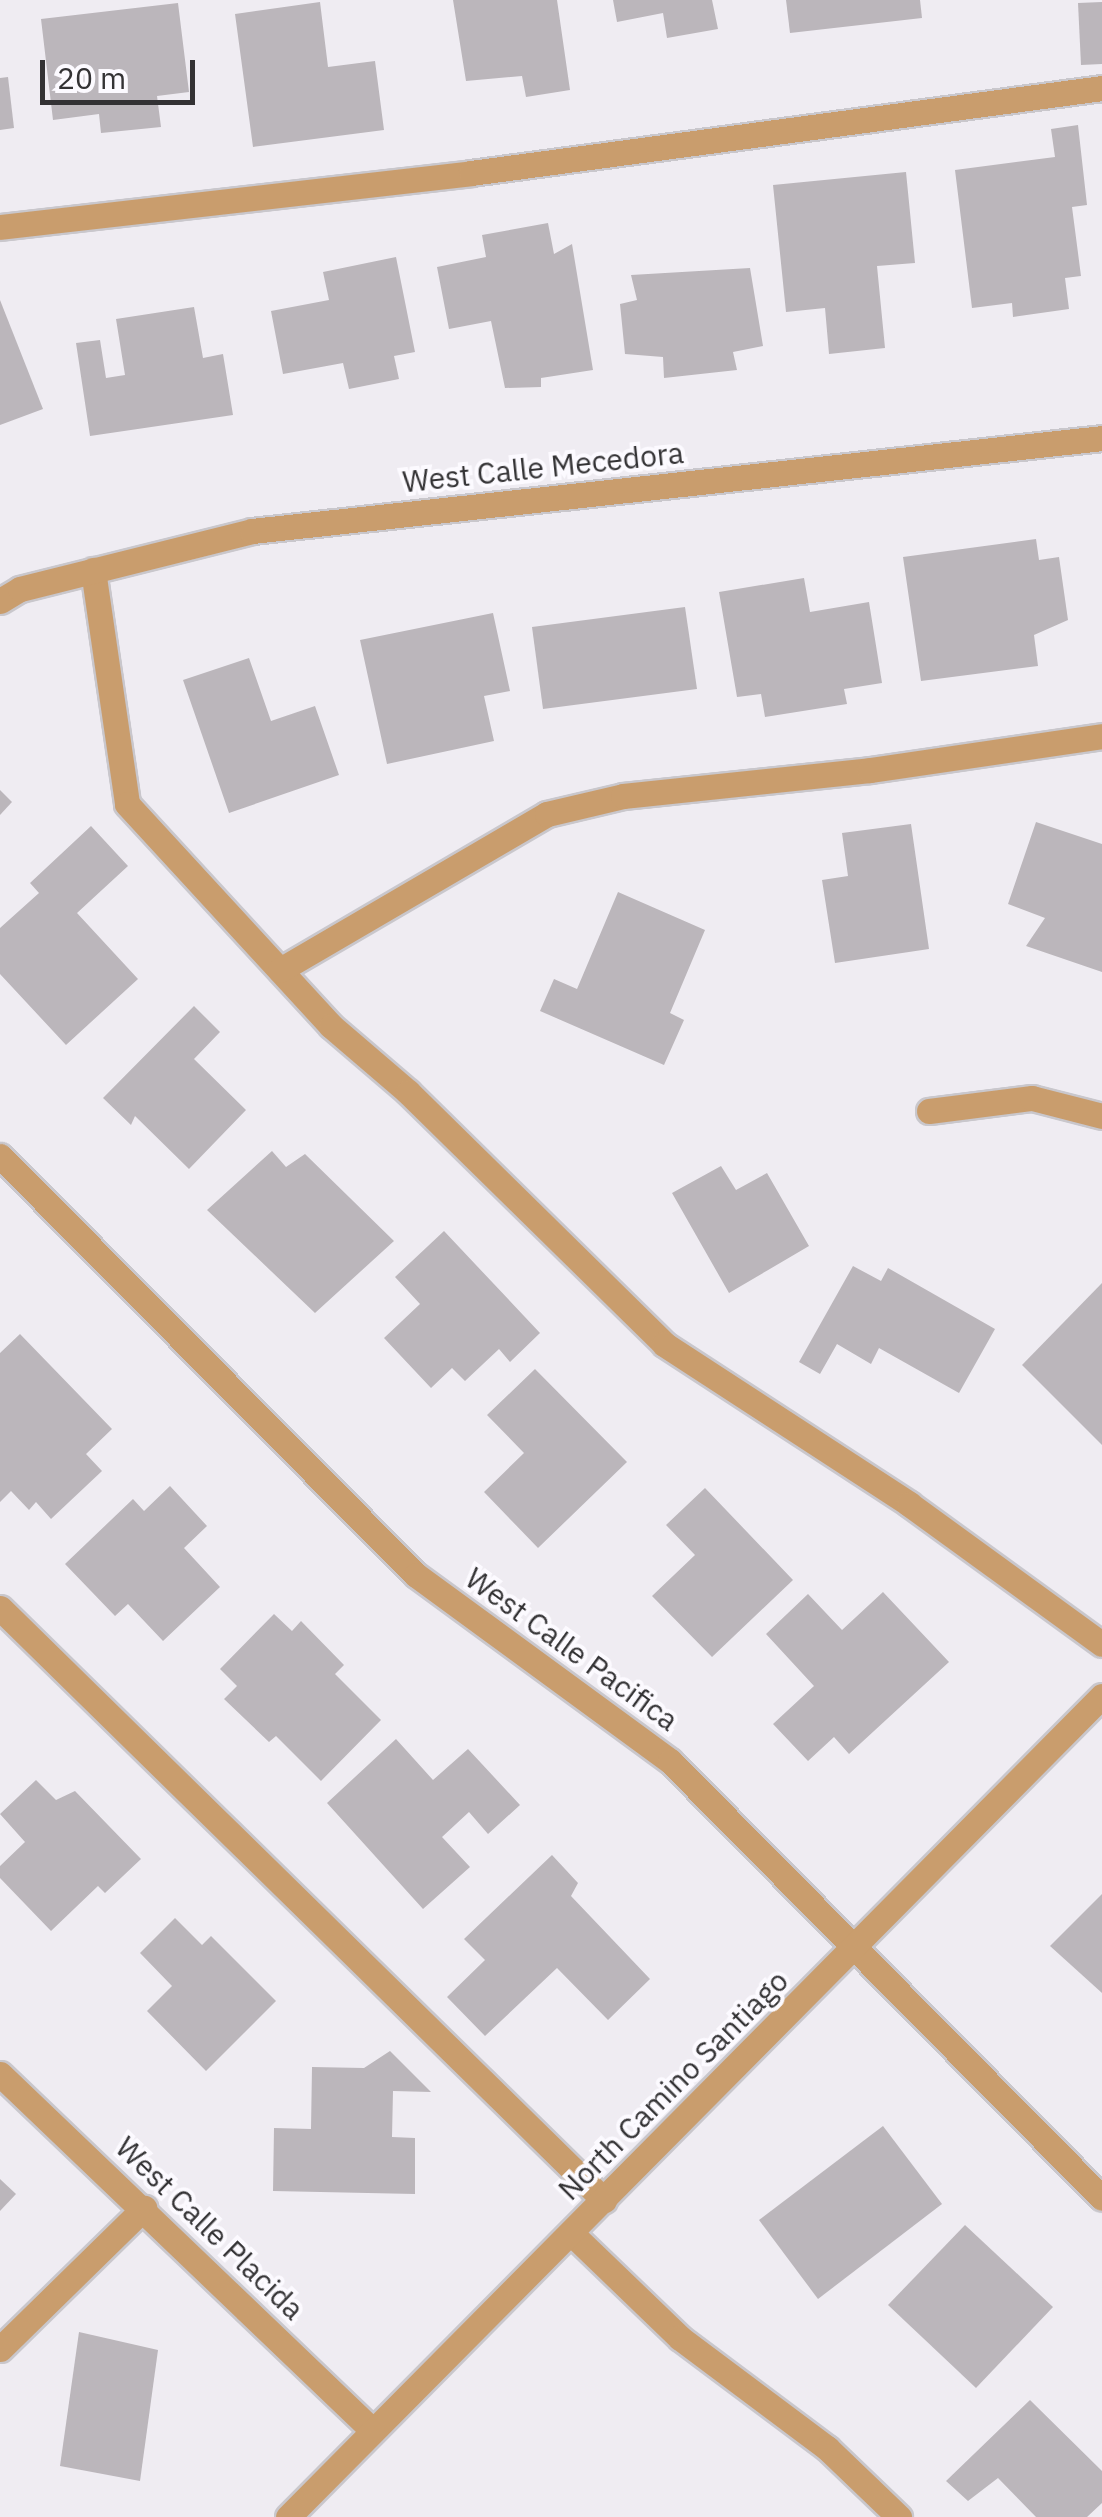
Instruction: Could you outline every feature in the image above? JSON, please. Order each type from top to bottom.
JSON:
[{"type":"street","points":[[0,228],[1102,88]]},
{"type":"street","name":"West Calle Mecedora","points":[[0,601],[20,589],[252,531],[1102,438]]},
{"type":"street","points":[[93,570],[127,804],[280,970],[664,1344],[909,1504],[1102,1644]]},
{"type":"street","points":[[280,970],[547,814],[622,796],[870,770],[1102,736]]},
{"type":"street","points":[[928,1110],[1032,1098],[1102,1116]]},
{"type":"street","name":"West Calle Pacifica","points":[[0,1156],[416,1575],[670,1761],[1102,2198]]},
{"type":"street","points":[[0,1608],[604,2200]]},
{"type":"street","name":"North Camino Santiago","points":[[288,2517],[1102,1698]]},
{"type":"street","name":"West Calle Placida","points":[[0,2074],[373,2431]]},
{"type":"street","points":[[0,2349],[144,2208]]},
{"type":"street","points":[[571,2233],[680,2338],[828,2448],[898,2517]]},
{"type":"building","points":[[453,0],[557,0],[570,90],[526,97],[522,76],[466,81]]},
{"type":"building","points":[[613,0],[712,0],[718,29],[667,38],[663,13],[617,22]]},
{"type":"building","points":[[786,0],[920,0],[922,18],[790,33]]},
{"type":"building","points":[[320,2],[328,67],[375,61],[384,130],[253,147],[235,14]]},
{"type":"building","points":[[1102,2],[1102,64],[1081,65],[1078,3]]},
{"type":"building","points":[[178,3],[189,92],[157,96],[161,127],[101,133],[99,114],[53,120],[41,19]]},
{"type":"building","points":[[8,77],[14,128],[0,130],[0,78]]},
{"type":"building","points":[[1078,125],[1087,205],[1072,207],[1081,276],[1065,278],[1069,309],[1013,317],[1012,303],[972,308],[955,170],[1055,157],[1051,129]]},
{"type":"building","points":[[906,172],[915,263],[877,266],[885,348],[829,354],[825,308],[786,312],[773,185]]},
{"type":"building","points":[[548,223],[554,254],[572,244],[593,370],[541,378],[541,387],[505,388],[491,321],[449,329],[437,267],[486,257],[482,235]]},
{"type":"building","points":[[396,257],[415,352],[394,356],[399,379],[349,389],[343,363],[283,374],[271,311],[329,300],[323,272]]},
{"type":"building","points":[[750,268],[763,346],[733,352],[737,370],[664,378],[663,357],[625,354],[620,304],[637,300],[631,275]]},
{"type":"building","points":[[0,300],[43,409],[0,425]]},
{"type":"building","points":[[194,307],[203,358],[223,354],[233,415],[90,436],[76,343],[100,340],[106,378],[125,375],[116,319]]},
{"type":"building","points":[[1036,539],[1039,560],[1059,557],[1068,620],[1034,635],[1038,666],[921,681],[903,557]]},
{"type":"building","points":[[804,578],[810,612],[869,602],[882,683],[844,689],[847,704],[765,717],[761,694],[737,697],[719,592]]},
{"type":"building","points":[[685,607],[697,689],[543,709],[532,627]]},
{"type":"building","points":[[493,613],[510,691],[484,696],[494,741],[387,764],[360,640]]},
{"type":"building","points":[[249,658],[271,721],[315,706],[339,775],[229,813],[183,680]]},
{"type":"building","points":[[0,790],[12,802],[0,815]]},
{"type":"building","points":[[1036,822],[1102,844],[1102,972],[1026,946],[1045,918],[1008,904]]},
{"type":"building","points":[[911,824],[929,949],[835,963],[822,880],[848,876],[842,833]]},
{"type":"building","points":[[91,826],[128,866],[77,913],[138,979],[66,1045],[0,974],[0,928],[39,893],[30,883]]},
{"type":"building","points":[[618,892],[705,930],[670,1013],[684,1020],[664,1065],[540,1011],[554,979],[577,989]]},
{"type":"building","points":[[194,1006],[220,1032],[194,1059],[246,1110],[189,1169],[135,1116],[131,1125],[103,1098]]},
{"type":"building","points":[[272,1151],[286,1167],[305,1154],[394,1241],[315,1313],[207,1210]]},
{"type":"building","points":[[721,1166],[736,1190],[767,1173],[809,1246],[729,1293],[672,1193]]},
{"type":"building","points":[[444,1231],[540,1333],[510,1362],[499,1349],[465,1381],[452,1368],[431,1388],[384,1338],[420,1304],[395,1277]]},
{"type":"building","points":[[853,1266],[881,1281],[888,1268],[995,1329],[959,1393],[879,1348],[871,1364],[837,1344],[820,1374],[799,1362]]},
{"type":"building","points":[[1102,1283],[1102,1445],[1022,1365]]},
{"type":"building","points":[[20,1334],[112,1429],[86,1454],[102,1471],[51,1519],[36,1502],[29,1510],[11,1491],[0,1502],[0,1353]]},
{"type":"building","points":[[535,1369],[627,1462],[538,1548],[484,1492],[524,1453],[487,1415]]},
{"type":"building","points":[[170,1486],[207,1526],[184,1548],[220,1587],[163,1641],[128,1604],[115,1616],[65,1564],[133,1499],[144,1511]]},
{"type":"building","points":[[705,1488],[793,1580],[712,1657],[652,1596],[695,1555],[666,1525]]},
{"type":"building","points":[[883,1592],[949,1662],[849,1754],[834,1737],[808,1761],[773,1724],[814,1686],[766,1634],[808,1594],[842,1630]]},
{"type":"building","points":[[274,1614],[292,1631],[301,1621],[344,1665],[335,1674],[381,1720],[321,1781],[276,1736],[269,1742],[224,1699],[237,1686],[220,1669]]},
{"type":"building","points":[[396,1739],[433,1780],[468,1749],[520,1805],[488,1834],[469,1812],[442,1837],[470,1867],[423,1909],[327,1803]]},
{"type":"building","points":[[36,1780],[56,1800],[75,1791],[141,1859],[105,1893],[98,1886],[51,1931],[0,1878],[0,1866],[25,1842],[0,1814]]},
{"type":"building","points":[[552,1855],[578,1883],[571,1896],[650,1979],[608,2020],[557,1968],[485,2036],[447,1997],[485,1960],[464,1939]]},
{"type":"building","points":[[1102,1894],[1102,1993],[1050,1946]]},
{"type":"building","points":[[175,1918],[202,1945],[211,1936],[276,2001],[206,2071],[147,2011],[172,1986],[140,1953]]},
{"type":"building","points":[[390,2051],[431,2092],[393,2091],[392,2137],[415,2138],[415,2194],[273,2191],[274,2128],[311,2129],[312,2067],[364,2068]]},
{"type":"building","points":[[883,2126],[942,2204],[818,2299],[759,2220]]},
{"type":"building","points":[[0,2179],[16,2194],[0,2211]]},
{"type":"building","points":[[965,2225],[1053,2307],[976,2388],[888,2305]]},
{"type":"building","points":[[79,2332],[158,2350],[140,2481],[60,2466]]},
{"type":"building","points":[[1030,2400],[1102,2471],[1102,2503],[1087,2517],[1036,2517],[998,2478],[968,2501],[946,2481]]}]
